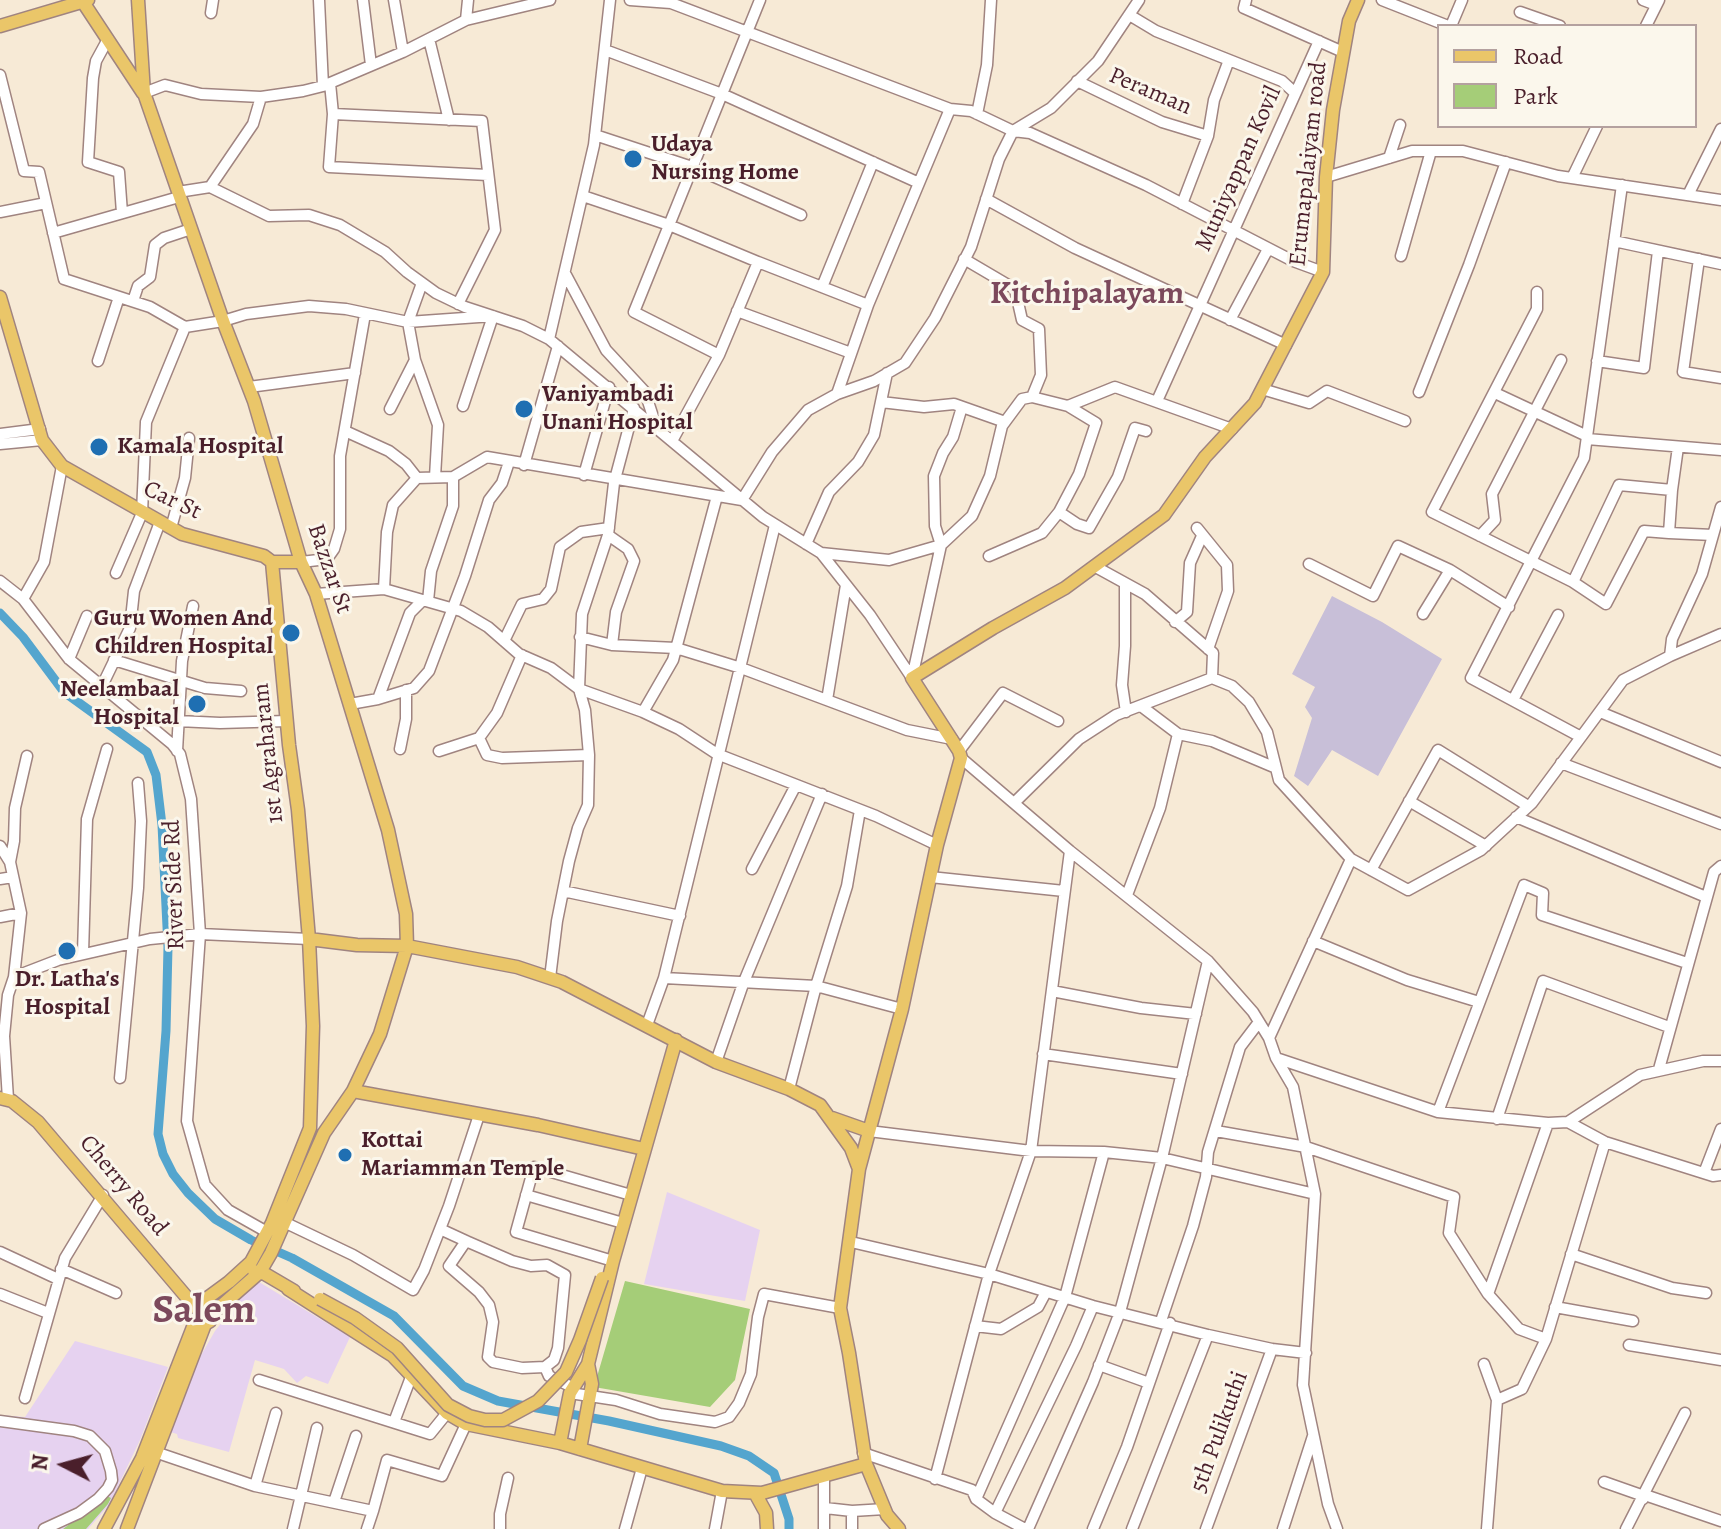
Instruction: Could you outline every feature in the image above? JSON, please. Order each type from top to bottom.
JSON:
[{"type":"main road","name":"Bazzar St","points":[[138,0],[144,93],[249,387],[301,562],[316,594],[388,830],[406,914],[407,946],[380,1034],[353,1091],[324,1133],[277,1227]]},
{"type":"main road","name":"Erumapalaiyam road","points":[[912,678],[1065,588],[1164,515],[1205,457],[1255,403],[1323,272],[1326,177],[1333,110],[1349,21],[1358,0]]},
{"type":"main road","points":[[0,26],[84,1],[144,93]]},
{"type":"main road","points":[[0,297],[41,434]]},
{"type":"main road","name":"Car St","points":[[41,434],[62,466],[182,534],[264,556],[272,562],[301,562]]},
{"type":"main road","name":"1st Agraharam","points":[[272,562],[309,939],[313,1026],[310,1128]]},
{"type":"main road","points":[[899,1529],[885,1509],[864,1458],[840,1308],[859,1169],[902,1009],[960,755],[912,678]]},
{"type":"main road","points":[[309,939],[357,945],[407,946],[517,967],[550,978],[716,1062],[789,1089],[820,1105],[851,1148],[859,1169]]},
{"type":"main road","points":[[561,1442],[570,1394],[588,1364],[623,1223],[676,1040]]},
{"type":"main road","points":[[353,1091],[644,1149]]},
{"type":"main road","name":"Cherry Road","points":[[5,1100],[38,1122],[198,1306]]},
{"type":"main road","points":[[832,1118],[869,1131]]},
{"type":"main road","points":[[104,1529],[142,1458],[204,1320],[251,1268],[277,1227],[310,1128],[324,1133]]},
{"type":"main road","points":[[204,1320],[192,1316],[198,1306],[251,1268]]},
{"type":"main road","points":[[251,1268],[318,1304],[355,1318],[397,1348],[448,1405],[485,1420],[503,1420],[538,1401],[566,1372],[602,1278]]},
{"type":"main road","points":[[318,1304],[393,1356],[447,1413],[466,1424],[580,1445],[642,1468],[722,1491],[758,1493],[824,1477],[864,1458]]},
{"type":"main road","points":[[127,1529],[204,1320]]},
{"type":"main road","points":[[580,1445],[592,1384],[588,1364]]},
{"type":"main road","points":[[758,1493],[766,1513],[767,1529]]},
{"type":"street","points":[[211,13],[213,0]]},
{"type":"street","points":[[319,0],[326,85],[333,114],[329,167],[488,175]]},
{"type":"street","points":[[363,0],[371,65]]},
{"type":"street","points":[[394,0],[403,52]]},
{"type":"street","points":[[466,20],[468,0]]},
{"type":"street","points":[[144,93],[165,85],[201,94],[261,97],[326,85],[403,52],[466,20],[514,4],[550,0]]},
{"type":"street","points":[[524,465],[554,342],[595,135],[610,0]]},
{"type":"street","points":[[630,0],[671,3],[950,109],[977,114],[1013,131],[1030,133],[1182,204],[1268,249],[1323,272]]},
{"type":"street","points":[[719,355],[634,312],[760,0]]},
{"type":"street","points":[[977,114],[987,65],[991,0]]},
{"type":"street","points":[[742,500],[772,452],[808,410],[837,394],[874,381],[905,363],[935,318],[964,259],[999,159],[1013,131],[1051,108],[1098,61],[1139,0]]},
{"type":"street","points":[[1246,0],[1244,8],[1343,52]]},
{"type":"street","points":[[1382,0],[1444,24]]},
{"type":"street","points":[[1450,24],[1462,0]]},
{"type":"street","points":[[1643,0],[1658,3],[1647,24]]},
{"type":"street","points":[[1520,12],[1554,24]]},
{"type":"street","points":[[1131,16],[1156,31],[1282,81],[1295,93]]},
{"type":"street","points":[[108,39],[96,61],[93,78],[88,162],[119,172],[122,213]]},
{"type":"street","points":[[429,39],[449,120]]},
{"type":"street","name":"Muniyappan Kovil","points":[[1157,401],[1319,41]]},
{"type":"street","points":[[605,50],[722,94],[919,183]]},
{"type":"street","points":[[1182,204],[1208,136],[1214,100],[1229,60]]},
{"type":"street","points":[[0,75],[24,171],[39,172],[64,279],[150,307],[185,327],[246,314],[309,306],[346,309],[408,322],[493,316]]},
{"type":"street","name":"Peraman","points":[[1077,81],[1162,122],[1208,136]]},
{"type":"street","points":[[210,187],[253,124],[261,97]]},
{"type":"street","points":[[837,394],[868,305],[950,109]]},
{"type":"street","points":[[333,114],[482,121],[495,230],[458,304]]},
{"type":"street","points":[[1389,158],[1400,125]]},
{"type":"street","points":[[1572,178],[1596,128]]},
{"type":"street","points":[[1688,195],[1721,129]]},
{"type":"street","points":[[595,135],[692,167],[801,215]]},
{"type":"street","points":[[1326,177],[1412,151],[1463,151],[1572,178],[1721,200]]},
{"type":"street","points":[[1401,256],[1431,151]]},
{"type":"street","points":[[822,287],[873,162]]},
{"type":"street","points":[[1419,392],[1506,162]]},
{"type":"street","points":[[1581,737],[1471,678],[1584,458],[1622,185]]},
{"type":"street","points":[[53,233],[210,187],[269,216],[309,215],[340,225],[385,252],[422,283],[458,304],[523,326],[554,342],[742,500],[821,553],[912,678]]},
{"type":"street","points":[[583,196],[669,225],[868,305]]},
{"type":"street","points":[[986,199],[1075,248],[1286,345]]},
{"type":"street","points":[[0,212],[46,203]]},
{"type":"street","points":[[133,301],[138,286],[150,277],[155,245],[164,238],[191,229]]},
{"type":"street","points":[[1614,241],[1721,264]]},
{"type":"street","points":[[1230,320],[1268,249]]},
{"type":"street","points":[[1597,361],[1644,368],[1658,251]]},
{"type":"street","points":[[964,259],[1015,289],[1022,320],[1039,329],[1041,375],[1032,397]]},
{"type":"street","points":[[1699,259],[1683,372],[1721,378]]},
{"type":"street","points":[[672,441],[719,355],[758,262]]},
{"type":"street","points":[[566,275],[606,350],[645,392],[657,428]]},
{"type":"street","points":[[422,283],[408,322],[415,360],[438,425],[435,477]]},
{"type":"street","points":[[1537,292],[1537,309],[1432,512],[1573,582],[1606,604],[1644,531],[1713,535]]},
{"type":"street","points":[[98,361],[119,297]]},
{"type":"street","points":[[737,311],[851,353]]},
{"type":"street","points":[[301,562],[327,559],[334,549],[340,529],[340,456],[365,314]]},
{"type":"street","points":[[463,406],[493,316]]},
{"type":"street","points":[[116,573],[142,513],[146,422],[185,327]]},
{"type":"street","points":[[390,409],[415,360]]},
{"type":"street","points":[[1480,536],[1495,520],[1492,494],[1561,360]]},
{"type":"street","points":[[249,387],[355,373]]},
{"type":"street","points":[[806,544],[829,492],[858,462],[874,435],[887,373]]},
{"type":"street","points":[[584,475],[609,387]]},
{"type":"street","points":[[1068,406],[1115,387],[1232,429]]},
{"type":"street","points":[[1262,389],[1309,403],[1327,391],[1405,421]]},
{"type":"street","points":[[1495,393],[1587,438],[1721,450]]},
{"type":"street","points":[[821,553],[889,560],[941,545],[972,516],[990,476],[1005,422],[1022,399],[1032,397],[1068,406],[1096,423],[1079,474],[1059,512],[1042,533],[989,556]]},
{"type":"street","points":[[881,402],[924,407],[954,404],[1005,422]]},
{"type":"street","points":[[912,678],[941,545],[935,526],[934,476],[953,437],[962,407]]},
{"type":"street","points":[[550,978],[563,891],[578,828],[588,805],[589,755],[585,710],[579,689],[582,614],[609,532],[615,480],[634,408]]},
{"type":"street","points":[[1059,512],[1089,528],[1118,477],[1135,428],[1146,431]]},
{"type":"street","points":[[345,431],[389,451],[406,464],[417,478]]},
{"type":"street","points":[[0,434],[41,434]]},
{"type":"street","points":[[0,444],[41,434]]},
{"type":"street","points":[[101,688],[130,628],[134,591],[185,478],[189,438]]},
{"type":"street","points":[[1669,533],[1678,447]]},
{"type":"street","points":[[384,589],[387,532],[393,505],[417,478],[453,477],[487,457],[742,500]]},
{"type":"street","points":[[350,704],[414,688],[429,671],[465,576],[489,500],[502,483],[509,462]]},
{"type":"street","points":[[23,599],[44,562],[52,533],[62,466]]},
{"type":"street","points":[[378,699],[410,613],[426,601],[431,571],[453,506],[453,477]]},
{"type":"street","points":[[1573,582],[1619,485],[1672,490]]},
{"type":"street","points":[[643,712],[673,660],[717,496]]},
{"type":"street","points":[[1670,656],[1672,639],[1702,574],[1721,507]]},
{"type":"street","points":[[647,1025],[664,978],[680,916],[775,525]]},
{"type":"street","points":[[504,641],[522,604],[543,599],[551,589],[560,547],[581,532],[609,532],[628,549],[634,561],[616,612],[612,645]]},
{"type":"street","points":[[1175,622],[1187,612],[1190,563],[1199,532],[1227,565],[1228,591],[1208,649]]},
{"type":"street","points":[[1309,564],[1373,596],[1398,546],[1450,570],[1509,607]]},
{"type":"street","points":[[1094,566],[1145,594],[1213,653],[1212,678]]},
{"type":"street","points":[[1423,614],[1450,570]]},
{"type":"street","points":[[0,581],[23,599],[69,659],[177,751]]},
{"type":"street","points":[[1125,583],[1122,685],[1126,712]]},
{"type":"street","points":[[827,700],[846,585]]},
{"type":"street","points":[[316,594],[384,589],[452,608],[488,627],[522,655],[551,668],[579,689],[643,712],[679,729],[717,754],[822,794],[937,845]]},
{"type":"street","name":"River Side Rd","points":[[193,606],[180,682],[177,751],[191,799],[200,934],[187,1121],[205,1185],[228,1210],[353,1255],[413,1290],[440,1229]]},
{"type":"street","points":[[1513,700],[1558,615]]},
{"type":"street","points":[[69,659],[87,616]]},
{"type":"street","points":[[1014,803],[1079,739],[1116,715],[1212,678],[1232,686],[1249,702],[1267,732],[1279,780],[1351,859],[1408,890],[1486,846],[1528,806],[1623,680],[1721,634]]},
{"type":"street","points":[[580,637],[612,645],[676,648],[741,668],[907,730],[952,739]]},
{"type":"street","points":[[439,751],[479,738],[497,713],[522,655]]},
{"type":"street","points":[[114,660],[180,682],[241,691]]},
{"type":"street","points":[[400,749],[406,719],[406,690]]},
{"type":"street","points":[[1058,721],[1003,693],[960,755],[1070,851],[1208,961],[1253,1012],[1293,1087],[1315,1194],[1303,1385],[1328,1504],[1337,1529]]},
{"type":"street","points":[[1141,706],[1178,734],[1212,741],[1276,768]]},
{"type":"street","points":[[1600,712],[1721,762]]},
{"type":"street","points":[[178,721],[287,721]]},
{"type":"street","points":[[1127,895],[1160,808],[1178,734]]},
{"type":"street","points":[[479,738],[487,755],[502,758],[589,755]]},
{"type":"street","points":[[1371,870],[1437,744],[1528,806]]},
{"type":"street","points":[[83,953],[87,819],[107,749]]},
{"type":"street","points":[[10,862],[15,808],[27,756]]},
{"type":"street","points":[[1561,763],[1721,824]]},
{"type":"street","points":[[120,1078],[140,852],[138,783]]},
{"type":"street","points":[[752,869],[796,785]]},
{"type":"street","points":[[716,1062],[743,984],[822,794]]},
{"type":"street","points":[[1409,801],[1486,846]]},
{"type":"street","points":[[789,1089],[847,886],[860,810]]},
{"type":"street","points":[[1516,817],[1706,897]]},
{"type":"street","points":[[0,846],[10,862],[21,913],[4,1036],[5,1100]]},
{"type":"street","points":[[935,1479],[989,1274],[1031,1151],[1070,851]]},
{"type":"street","points":[[1269,1038],[1351,859]]},
{"type":"street","points":[[1659,1069],[1706,897],[1714,872],[1721,866]]},
{"type":"street","points":[[0,879],[13,877]]},
{"type":"street","points":[[930,877],[1064,891]]},
{"type":"street","points":[[1438,1112],[1524,885],[1543,893],[1542,915],[1687,963]]},
{"type":"street","points":[[563,891],[680,916]]},
{"type":"street","points":[[0,917],[21,913]]},
{"type":"street","points":[[14,977],[83,953],[150,939],[200,934],[309,939]]},
{"type":"street","points":[[1313,941],[1407,980],[1479,1002]]},
{"type":"street","points":[[864,1458],[972,1490],[976,1499],[995,1513],[1026,1529],[1120,1312],[1162,1158],[1208,961]]},
{"type":"street","points":[[664,978],[816,986],[902,1009]]},
{"type":"street","points":[[1497,1119],[1543,981],[1669,1027]]},
{"type":"street","points":[[1052,991],[1141,1008],[1196,1014]]},
{"type":"street","points":[[1093,1529],[1149,1383],[1193,1226],[1208,1152],[1240,1047],[1259,1022]]},
{"type":"street","points":[[1043,1054],[1182,1074]]},
{"type":"street","points":[[1276,1058],[1438,1112],[1548,1123],[1568,1122],[1640,1075],[1703,1061],[1721,1061]]},
{"type":"street","points":[[466,1241],[449,1266],[489,1305],[493,1322],[488,1357],[493,1362],[522,1368],[545,1367],[554,1360],[558,1348],[565,1275],[547,1265],[531,1266],[512,1261],[440,1229],[479,1115]]},
{"type":"street","points":[[1568,1122],[1605,1142],[1713,1176],[1721,1175]]},
{"type":"street","points":[[1488,1294],[1548,1123]]},
{"type":"street","points":[[1704,1173],[1721,1129]]},
{"type":"street","points":[[869,1131],[1031,1151],[1104,1152],[1162,1158],[1315,1194]]},
{"type":"street","points":[[1216,1131],[1306,1147],[1454,1197],[1449,1233],[1488,1294],[1519,1329],[1546,1339]]},
{"type":"street","points":[[1497,1400],[1522,1389],[1546,1339],[1605,1142]]},
{"type":"street","points":[[976,1499],[1065,1297],[1104,1152]]},
{"type":"street","points":[[613,1261],[516,1232],[526,1195],[534,1167],[631,1195]]},
{"type":"street","points":[[25,1398],[65,1258],[103,1195]]},
{"type":"street","points":[[526,1195],[623,1223]]},
{"type":"street","points":[[851,1242],[989,1274],[1093,1306],[1208,1335],[1306,1353]]},
{"type":"street","points":[[0,1252],[116,1293]]},
{"type":"street","points":[[1571,1254],[1672,1288],[1706,1293]]},
{"type":"street","points":[[975,1326],[1001,1329],[1038,1307],[1046,1292]]},
{"type":"street","points":[[545,1367],[549,1376],[570,1394],[589,1399],[616,1400],[660,1414],[715,1422],[729,1417],[739,1403],[751,1374],[764,1294],[840,1308]]},
{"type":"street","points":[[0,1295],[48,1313]]},
{"type":"street","points":[[995,1513],[1093,1306]]},
{"type":"street","points":[[1555,1307],[1633,1321]]},
{"type":"street","points":[[1132,1529],[1208,1335]]},
{"type":"street","points":[[1629,1345],[1721,1360]]},
{"type":"street","name":"5th Pulikuthi","points":[[1206,1529],[1272,1349]]},
{"type":"street","points":[[1484,1364],[1497,1400],[1487,1529]]},
{"type":"street","points":[[1099,1365],[1149,1383]]},
{"type":"street","points":[[394,1422],[411,1377]]},
{"type":"street","points":[[259,1380],[430,1434],[447,1413]]},
{"type":"street","points":[[255,1486],[276,1413]]},
{"type":"street","points":[[1626,1529],[1685,1413]]},
{"type":"street","points":[[0,1421],[74,1431],[90,1436],[105,1451],[112,1480],[108,1488],[79,1513],[44,1529]]},
{"type":"street","points":[[367,1529],[387,1460],[442,1476],[466,1424]]},
{"type":"street","points":[[293,1529],[317,1428]]},
{"type":"street","points":[[1283,1529],[1313,1435]]},
{"type":"street","points":[[334,1502],[356,1436]]},
{"type":"street","points":[[155,1452],[255,1486],[373,1511]]},
{"type":"street","points":[[625,1529],[642,1468]]},
{"type":"street","points":[[824,1477],[824,1529]]},
{"type":"street","points":[[500,1529],[508,1478]]},
{"type":"street","points":[[1604,1482],[1721,1525]]},
{"type":"street","points":[[715,1529],[722,1491]]},
{"type":"street","points":[[825,1508],[852,1511],[885,1509]]},
{"type":"street","points":[[852,1511],[852,1529]]},
{"type":"shaded area","points":[[1332,596],[1442,659],[1378,776],[1332,750],[1308,786],[1294,776],[1312,718],[1305,707],[1315,687],[1292,674]]},
{"type":"shaded area","points":[[667,1192],[760,1230],[745,1301],[644,1284]]},
{"type":"shaded area","points":[[259,1282],[350,1337],[328,1384],[306,1376],[297,1383],[284,1369],[255,1360],[229,1452],[178,1438],[177,1434],[167,1431],[200,1357],[215,1331],[250,1286]]},
{"type":"shaded area","points":[[75,1341],[168,1367],[140,1440],[109,1505],[88,1529],[0,1529],[0,1415],[25,1417]]},
{"type":"green space","points":[[625,1281],[750,1309],[735,1380],[710,1407],[594,1387]]},
{"type":"green space","points":[[107,1496],[111,1498],[108,1504],[86,1529],[63,1529]]},
{"type":"waterway","points":[[0,613],[23,637],[64,692],[147,752],[156,775],[162,825],[168,947],[166,1031],[158,1134],[173,1174],[188,1193],[215,1219],[394,1316],[463,1386],[498,1401],[609,1421],[721,1446],[749,1456],[774,1473],[789,1519],[789,1529]]},
{"type":"place","name":"Udaya Nursing Home","points":[[633,159]]},
{"type":"place","name":"Vaniyambadi Unani Hospital","points":[[524,409]]},
{"type":"place","name":"Kamala Hospital","points":[[99,447]]},
{"type":"place","name":"Guru Women And Children Hospital","points":[[291,633]]},
{"type":"place","name":"Neelambaal Hospital","points":[[197,704]]},
{"type":"place","name":"Dr. Latha's Hospital","points":[[67,951]]},
{"type":"place","name":"Kottai Mariamman Temple","points":[[345,1155]]},
{"type":"district","name":"Kitchipalayam","points":[[1087,295]]},
{"type":"district","name":"Salem","points":[[204,1312]]}]
